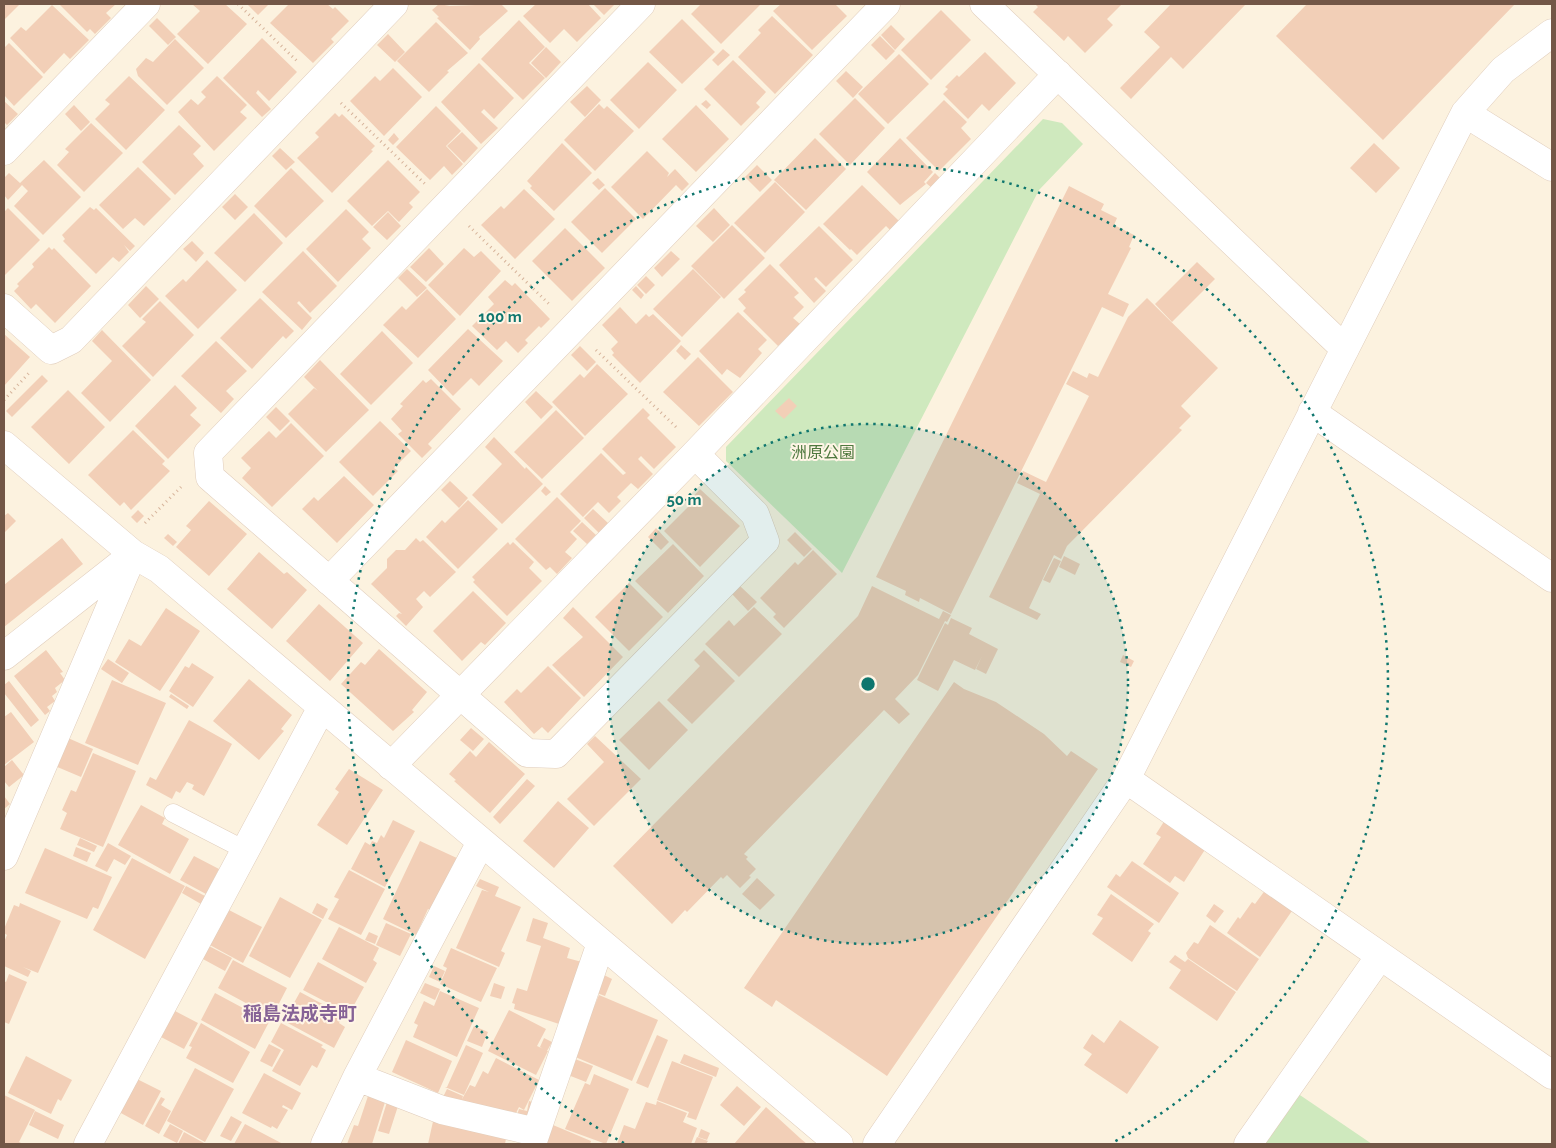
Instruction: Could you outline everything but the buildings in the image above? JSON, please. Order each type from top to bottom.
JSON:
[{"type":"street","points":[[4,151],[146,4]]},
{"type":"street","points":[[4,308],[51,350],[71,340],[394,4]]},
{"type":"street","points":[[641,4],[208,453],[210,477],[527,754],[556,754],[765,541],[755,514],[695,454]]},
{"type":"street","points":[[329,581],[886,4]]},
{"type":"street","points":[[984,4],[1345,349]]},
{"type":"street","points":[[877,1144],[1126,779],[1465,113],[1503,70],[1552,33]]},
{"type":"street","points":[[391,766],[695,454],[1058,74]]},
{"type":"street","points":[[1465,113],[1552,167]]},
{"type":"street","points":[[1312,412],[1552,578]]},
{"type":"street","points":[[4,445],[133,554],[159,569],[838,1144]]},
{"type":"street","points":[[4,656],[133,554]]},
{"type":"street","points":[[4,856],[133,554]]},
{"type":"street","points":[[88,1144],[322,707]]},
{"type":"street","points":[[1126,779],[1552,1075]]},
{"type":"street","points":[[325,1144],[357,1077],[481,842]]},
{"type":"street","points":[[357,1077],[442,1110],[534,1138],[601,943]]},
{"type":"street","points":[[1248,1144],[1380,956]]},
{"type":"lane","points":[[173,813],[246,850]]},
{"type":"path","points":[[144,525],[189,478],[208,453]]},
{"type":"green space","name":"洲原公園","points":[[1043,119],[1062,123],[1083,144],[1039,190],[842,573],[726,461],[726,447]]},
{"type":"green space","points":[[1294,1091],[1372,1144],[1258,1144]]},
{"type":"district","name":"稲島法成寺町","points":[[300,1013]]}]
